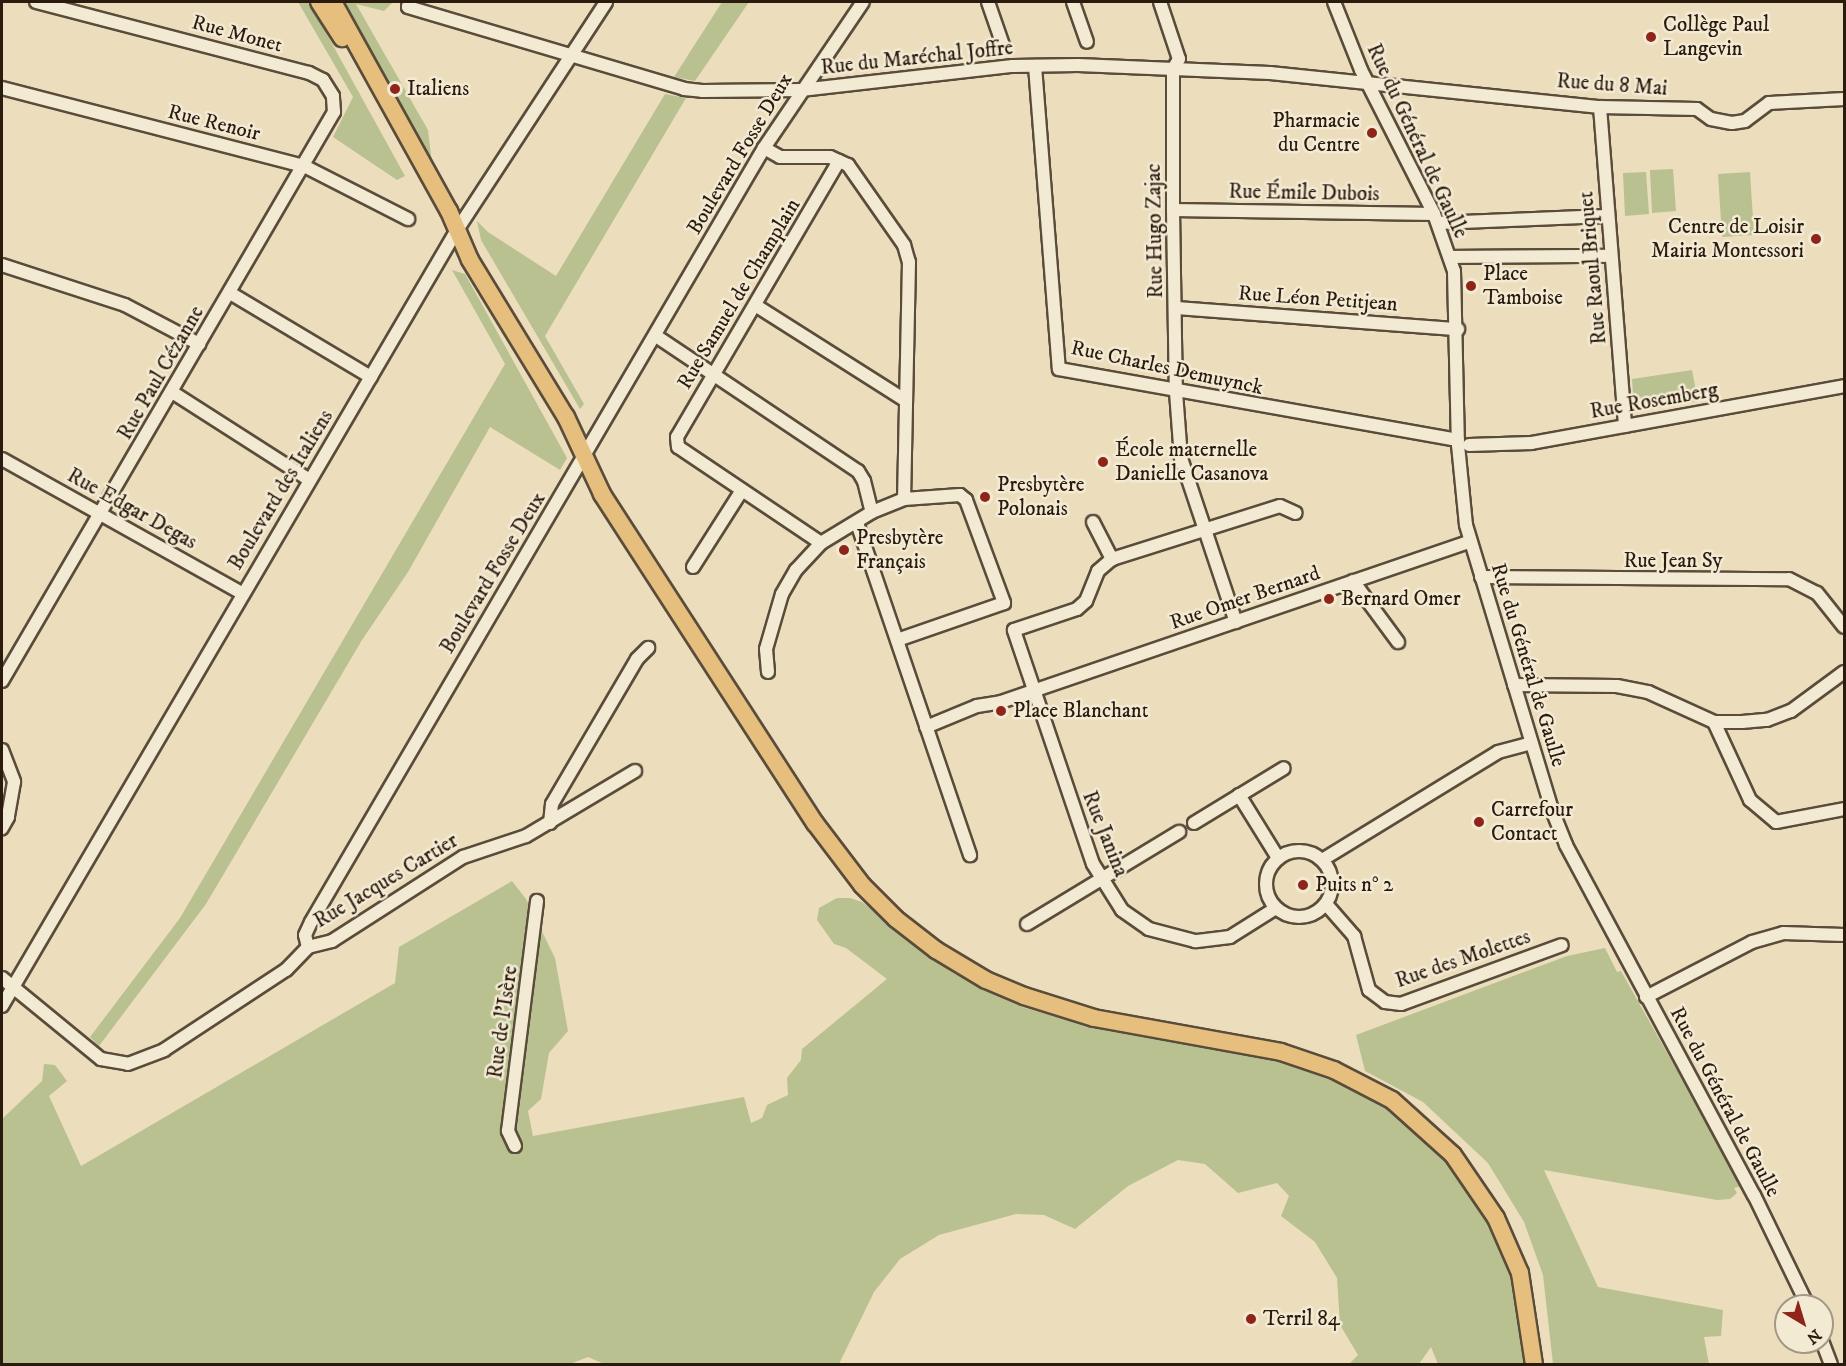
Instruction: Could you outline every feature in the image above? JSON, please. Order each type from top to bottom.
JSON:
[{"type":"main road","points":[[319,2],[342,40],[369,71]]},
{"type":"main road","points":[[333,2],[457,230],[470,260],[506,322],[532,356],[585,455],[602,494],[670,605],[814,823],[862,885],[896,920],[936,950],[986,980],[1064,1010],[1281,1052],[1364,1084],[1392,1100],[1434,1135],[1484,1196],[1520,1273],[1534,1365]]},
{"type":"street","name":"Rue Monet","points":[[36,2],[323,80]]},
{"type":"street","name":"Boulevard des Italiens","points":[[2,1006],[308,479],[457,230],[606,2]]},
{"type":"street","name":"Boulevard Fosse Deux","points":[[308,947],[305,935],[311,922],[764,148],[801,90],[863,2]]},
{"type":"street","points":[[988,2],[1003,45]]},
{"type":"street","points":[[1073,2],[1087,42]]},
{"type":"street","name":"Rue Hugo Zajac","points":[[1160,2],[1179,59],[1173,69],[1173,210],[1176,392],[1181,458],[1236,622]]},
{"type":"street","name":"Rue du Général de Gaulle","points":[[1334,2],[1368,84],[1436,219],[1450,257],[1458,293],[1469,542],[1531,743],[1566,845],[1754,1195],[1803,1294]]},
{"type":"street","name":"Rue du Maréchal Joffre","points":[[409,4],[684,89],[801,90],[931,73],[1035,66],[1173,69],[1368,84]]},
{"type":"street","name":"Rue Charles Demuynck","points":[[1035,66],[1059,369],[1464,443]]},
{"type":"street","name":"Rue Paul Cézanne","points":[[2,681],[102,514],[334,112],[333,96],[323,80]]},
{"type":"street","name":"Rue du 8 Mai","points":[[1368,84],[1600,107],[1697,109],[1711,119],[1732,123],[1745,121],[1770,103],[1845,99]]},
{"type":"street","name":"Rue Renoir","points":[[2,88],[304,166],[408,219]]},
{"type":"street","name":"Rue Raoul Briquet","points":[[1600,107],[1606,216],[1625,426]]},
{"type":"street","points":[[764,148],[780,157],[830,157],[848,165],[904,245],[909,261],[904,499]]},
{"type":"street","name":"Rue Samuel de Champlain","points":[[742,490],[678,447],[677,437],[838,161]]},
{"type":"street","name":"Rue Émile Dubois","points":[[1173,210],[1436,219]]},
{"type":"street","points":[[1436,219],[1606,216]]},
{"type":"street","points":[[1450,257],[1611,256]]},
{"type":"street","points":[[2,265],[125,305],[200,344]]},
{"type":"street","points":[[230,292],[371,377]]},
{"type":"street","points":[[755,304],[906,401]]},
{"type":"street","name":"Rue Léon Petitjean","points":[[1176,308],[1458,329]]},
{"type":"street","points":[[656,336],[858,471],[864,481],[872,512]]},
{"type":"street","name":"Rue Rosemberg","points":[[1464,443],[1531,443],[1845,386]]},
{"type":"street","points":[[172,392],[308,479]]},
{"type":"street","name":"Rue Edgar Degas","points":[[2,459],[242,593]]},
{"type":"street","points":[[693,567],[742,490],[821,543]]},
{"type":"street","points":[[768,672],[766,649],[782,594],[795,570],[821,543],[872,512],[904,499],[942,494],[964,498],[1004,603],[897,640]]},
{"type":"street","points":[[1093,522],[1112,559],[1280,506],[1296,513]]},
{"type":"street","points":[[857,523],[970,855]]},
{"type":"street","name":"Rue Omer Bernard","points":[[926,727],[977,706],[1034,691],[1469,542]]},
{"type":"street","name":"Rue Janina","points":[[1112,559],[1098,571],[1086,601],[1077,609],[1014,630],[1062,777],[1100,879],[1122,910],[1149,929],[1177,939],[1195,941],[1230,937],[1276,909]]},
{"type":"street","name":"Rue Jean Sy","points":[[1481,577],[1789,579],[1804,584],[1817,593],[1845,627]]},
{"type":"street","points":[[1353,581],[1398,642]]},
{"type":"street","points":[[550,823],[552,804],[637,659],[648,648]]},
{"type":"street","points":[[1514,685],[1617,686],[1648,692],[1714,722],[1767,720],[1791,711],[1845,672]]},
{"type":"street","points":[[1714,722],[1750,800],[1776,822],[1845,809]]},
{"type":"street","points":[[1322,860],[1498,752],[1531,743]]},
{"type":"street","points":[[2,750],[14,782],[8,817],[2,828]]},
{"type":"street","points":[[1194,823],[1284,768]]},
{"type":"street","name":"Rue Jacques Cartier","points":[[308,947],[332,941],[470,853],[521,838],[635,771]]},
{"type":"street","points":[[1239,795],[1278,858]]},
{"type":"street","points":[[1027,924],[1179,832]]},
{"type":"street","points":[[1299,851],[1322,860],[1332,881],[1326,904],[1314,914],[1298,918],[1276,909],[1267,896],[1266,880],[1278,858],[1299,851]]},
{"type":"street","name":"Rue de l'Isère","points":[[515,1146],[508,1131],[537,901]]},
{"type":"street","name":"Rue des Molettes","points":[[1326,904],[1354,936],[1369,990],[1384,1002],[1401,1004],[1562,945]]},
{"type":"street","points":[[1646,997],[1752,942],[1783,933],[1845,935]]},
{"type":"street","points":[[2,978],[88,1050],[117,1065],[153,1055],[286,970],[308,947]]},
{"type":"green space","points":[[298,2],[309,2],[405,176],[397,180],[333,137],[353,97]]},
{"type":"green space","points":[[341,2],[393,2],[384,11],[356,4],[428,130],[432,163]]},
{"type":"green space","points":[[722,2],[749,2],[695,81],[674,77]]},
{"type":"green space","points":[[665,94],[686,98],[545,336],[584,404],[580,409],[481,240],[477,221],[488,232],[556,276]]},
{"type":"green space","points":[[1673,169],[1676,211],[1652,213],[1650,170]]},
{"type":"green space","points":[[1646,172],[1649,214],[1625,216],[1623,173]]},
{"type":"green space","points":[[1750,172],[1754,235],[1722,237],[1718,174]]},
{"type":"green space","points":[[452,270],[465,274],[567,458],[560,470],[490,427],[408,572],[362,640],[206,904],[99,1046],[90,1037],[180,918],[505,364]]},
{"type":"green space","points":[[1692,370],[1698,401],[1634,412],[1632,379]]},
{"type":"green space","points":[[512,881],[526,899],[555,958],[568,1031],[549,1053],[541,1099],[528,1111],[533,1136],[744,1097],[751,1123],[762,1118],[767,1105],[788,1095],[787,1078],[801,1060],[802,1049],[887,979],[846,948],[834,944],[817,920],[819,908],[837,898],[850,898],[862,902],[953,973],[1022,1007],[1103,1030],[1279,1061],[1360,1091],[1388,1106],[1456,1169],[1477,1199],[1508,1260],[1521,1303],[1526,1364],[1438,1364],[1431,1347],[1419,1364],[1349,1364],[1358,1355],[1340,1325],[1337,1278],[1315,1242],[1281,1216],[1289,1196],[1277,1183],[1238,1193],[1205,1164],[1178,1160],[1128,1186],[1075,1229],[1044,1215],[1016,1214],[939,1235],[900,1259],[874,1292],[839,1364],[604,1364],[588,1357],[570,1364],[2,1364],[2,1119],[42,1081],[44,1064],[55,1065],[67,1081],[49,1096],[81,1166],[395,983],[399,947]]},
{"type":"green space","points":[[1605,948],[1617,972],[1621,971],[1742,1186],[1734,1188],[1737,1193],[1730,1199],[1717,1200],[1544,1170],[1598,1287],[1723,1310],[1721,1336],[1704,1337],[1709,1364],[1553,1364],[1543,1275],[1524,1222],[1488,1163],[1423,1102],[1365,1071],[1356,1035],[1567,956]]},
{"type":"place","name":"Collège Paul Langevin","points":[[1651,37]]},
{"type":"place","name":"Italiens","points":[[395,89]]},
{"type":"place","name":"Pharmacie du Centre","points":[[1372,133]]},
{"type":"place","name":"Centre de Loisir Mairia Montessori","points":[[1816,239]]},
{"type":"place","name":"Place Tamboise","points":[[1471,286]]},
{"type":"place","name":"École maternelle Danielle Casanova","points":[[1103,462]]},
{"type":"place","name":"Presbytère Polonais","points":[[985,497]]},
{"type":"place","name":"Presbytère Français","points":[[844,550]]},
{"type":"place","name":"Bernard Omer","points":[[1329,599]]},
{"type":"place","name":"Place Blanchant","points":[[1001,711]]},
{"type":"place","name":"Carrefour Contact","points":[[1479,822]]},
{"type":"place","name":"Puits n° 2","points":[[1303,885]]},
{"type":"place","name":"Terril 84","points":[[1251,1319]]}]
